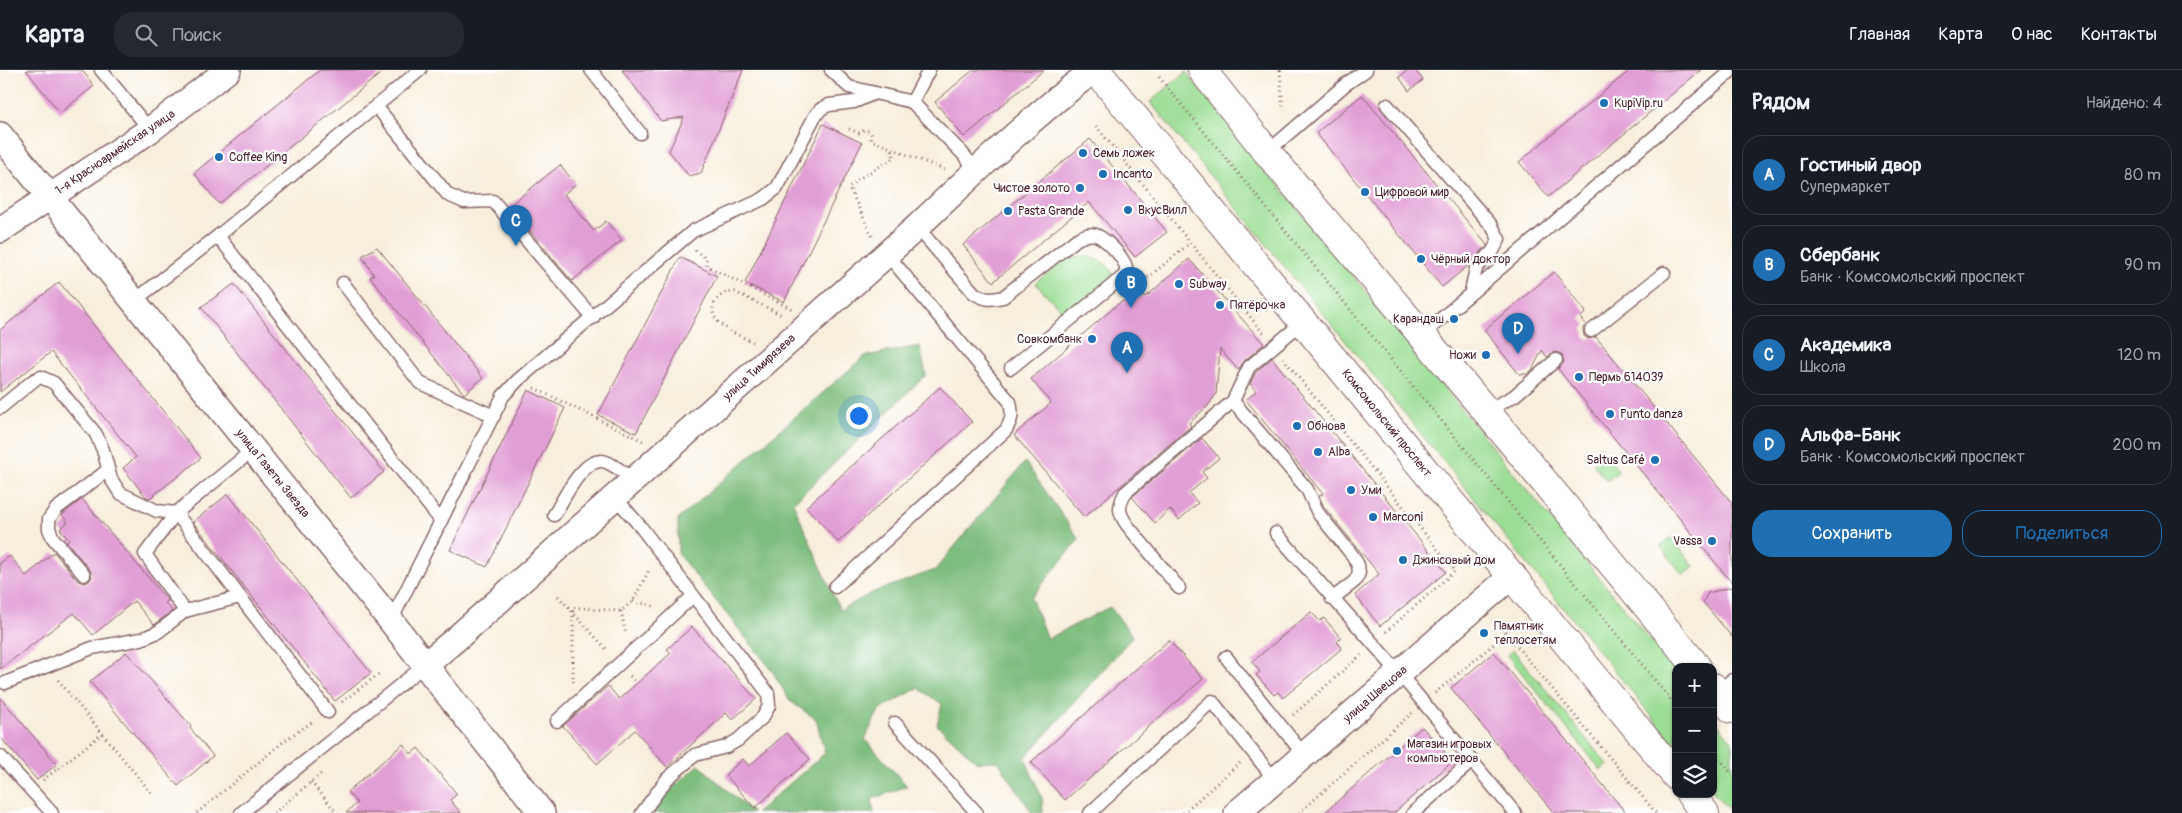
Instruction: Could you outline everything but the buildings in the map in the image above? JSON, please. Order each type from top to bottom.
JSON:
[{"type":"main road","name":"Комсомольский проспект","points":[[1095,70],[1304,321],[1672,771]]},
{"type":"main road","points":[[1202,70],[1268,152],[1486,411],[1694,663]]},
{"type":"main road","points":[[1693,798],[1706,813]]},
{"type":"street","name":"1-я Красноармейская улица","points":[[0,230],[150,130],[228,70]]},
{"type":"street","name":"улица Тимирязева","points":[[425,665],[634,479],[881,249],[917,227],[976,170],[1066,90],[1095,70]]},
{"type":"street","name":"улица Газеты Звезда","points":[[0,135],[391,620],[542,813]]},
{"type":"street","name":"улица Швецова","points":[[1238,813],[1513,575]]},
{"type":"lane","points":[[101,70],[150,130]]},
{"type":"lane","points":[[134,301],[218,236],[420,70]]},
{"type":"lane","points":[[591,70],[640,133]]},
{"type":"lane","points":[[831,70],[849,87],[912,102],[976,170]]},
{"type":"lane","points":[[912,102],[929,70]]},
{"type":"lane","points":[[1268,152],[1325,102],[1366,70]]},
{"type":"lane","points":[[1422,335],[1729,73]]},
{"type":"lane","points":[[391,620],[503,396],[518,380],[693,231],[763,200],[777,188],[815,116],[821,109],[829,105],[854,102],[875,93]]},
{"type":"lane","points":[[1387,105],[1492,226],[1499,239],[1493,251],[1476,268],[1471,292]]},
{"type":"lane","points":[[376,106],[448,195],[464,202],[493,201],[593,318]]},
{"type":"lane","points":[[917,227],[974,293],[983,299],[992,300],[1004,297],[1076,239],[1086,235],[1095,235],[1105,241],[1125,263],[1125,275],[1011,368]]},
{"type":"lane","points":[[218,236],[441,521]]},
{"type":"lane","points":[[836,587],[1006,430],[1012,420],[1013,412],[1010,402],[881,249]]},
{"type":"lane","points":[[1591,331],[1664,273]]},
{"type":"lane","points":[[343,283],[420,383],[494,416]]},
{"type":"lane","points":[[1179,588],[1127,525],[1120,514],[1119,504],[1125,493],[1233,402],[1248,367],[1304,321]]},
{"type":"lane","points":[[1486,411],[1514,396],[1556,360]]},
{"type":"lane","points":[[0,408],[34,380],[41,377],[48,378],[54,383],[96,434],[111,479],[120,493],[156,511],[176,513],[328,712]]},
{"type":"lane","points":[[1233,402],[1307,489],[1318,513],[1353,556],[1358,565],[1355,581],[1332,599]]},
{"type":"lane","points":[[185,611],[145,554],[176,513],[254,449]]},
{"type":"lane","points":[[554,515],[583,470],[590,463],[606,462],[634,479]]},
{"type":"lane","points":[[84,575],[53,538],[49,528],[49,518],[56,509],[108,470]]},
{"type":"lane","points":[[614,496],[768,693],[769,706],[763,717],[738,740],[726,747],[695,755],[667,779],[642,813]]},
{"type":"lane","points":[[1276,533],[1399,673],[1515,813]]},
{"type":"lane","points":[[557,721],[693,596]]},
{"type":"lane","points":[[5,683],[92,648],[141,639],[158,632],[185,611],[240,597]]},
{"type":"lane","points":[[1226,656],[1304,755]]},
{"type":"lane","points":[[241,813],[425,665]]},
{"type":"lane","points":[[1090,813],[1212,701],[1275,780]]},
{"type":"lane","points":[[895,723],[976,813]]},
{"type":"lane","points":[[0,756],[52,813]]},
{"type":"lane","points":[[1413,813],[1472,761]]},
{"type":"path","points":[[1280,70],[1282,110]]},
{"type":"path","points":[[1159,77],[1672,701]]},
{"type":"path","points":[[849,129],[859,133],[864,130],[869,131],[872,135],[871,140],[946,170]]},
{"type":"path","points":[[881,249],[849,187],[860,178],[894,158],[892,150]]},
{"type":"path","points":[[1125,275],[1140,284],[1190,243]]},
{"type":"path","points":[[677,245],[696,250],[706,258],[707,266],[793,310]]},
{"type":"path","points":[[756,344],[727,329],[719,322],[713,313],[713,306],[717,298],[727,292],[735,292],[785,317]]},
{"type":"path","points":[[518,380],[645,442]]},
{"type":"path","points":[[570,607],[621,611],[633,601],[659,552]]},
{"type":"path","points":[[1281,726],[1455,571]]},
{"type":"path","points":[[558,596],[637,683]]},
{"type":"path","points":[[573,611],[573,706]]},
{"type":"path","points":[[1494,619],[1656,813]]},
{"type":"path","points":[[1299,813],[1423,703],[1506,634]]},
{"type":"path","points":[[46,666],[153,795]]},
{"type":"path","points":[[197,813],[288,738],[328,712],[380,673]]},
{"type":"path","points":[[31,789],[102,734]]},
{"type":"path","points":[[1183,813],[1252,751]]},
{"type":"path","points":[[1715,753],[1732,774]]},
{"type":"path","points":[[311,782],[337,813]]},
{"type":"green space","points":[[1186,72],[1672,667],[1672,741],[1150,102]]},
{"type":"green space","points":[[1087,256],[1105,264],[1113,274],[1111,279],[1070,314],[1064,313],[1035,283],[1069,257]]},
{"type":"green space","points":[[920,346],[926,375],[793,503],[840,610],[874,592],[935,570],[1025,462],[1079,539],[1031,598],[1047,639],[1110,607],[1133,636],[1025,758],[1042,798],[1043,813],[1032,813],[998,761],[977,762],[937,725],[942,704],[918,688],[879,710],[865,739],[907,786],[872,799],[874,813],[756,813],[825,753],[816,719],[790,701],[771,669],[678,554],[678,519],[865,356]]},
{"type":"green space","points":[[1605,454],[1619,471],[1607,481],[1593,464]]},
{"type":"green space","points":[[1671,537],[1694,566],[1683,575],[1660,546]]},
{"type":"green space","points":[[1513,650],[1608,765],[1601,770],[1507,655]]},
{"type":"green space","points":[[1717,723],[1732,741],[1732,813],[1717,796]]},
{"type":"green space","points":[[699,765],[753,813],[650,813],[656,802]]},
{"type":"place","name":"KupiVip.ru","points":[[1604,103]]},
{"type":"place","name":"Семь ложек","points":[[1083,153]]},
{"type":"place","name":"Coffee King","points":[[219,157]]},
{"type":"place","name":"Incanto","points":[[1103,174]]},
{"type":"place","name":"Чистое золото","points":[[1080,188]]},
{"type":"place","name":"Цифровой мир","points":[[1365,192]]},
{"type":"place","name":"ВкусВилл","points":[[1128,210]]},
{"type":"place","name":"Pasta Grande","points":[[1008,211]]},
{"type":"place","name":"Академика","points":[[516,246]]},
{"type":"place","name":"Чёрный доктор","points":[[1421,259]]},
{"type":"place","name":"Subway","points":[[1179,284]]},
{"type":"place","name":"Пятёрочка","points":[[1220,305]]},
{"type":"place","name":"Сбербанк","points":[[1131,308]]},
{"type":"place","name":"Карандаш","points":[[1454,319]]},
{"type":"place","name":"Совкомбанк","points":[[1092,339]]},
{"type":"place","name":"Альфа-Банк","points":[[1518,354]]},
{"type":"place","name":"Ножи","points":[[1486,355]]},
{"type":"place","name":"Гостиный двор","points":[[1127,373]]},
{"type":"place","name":"Пермь 614039","points":[[1579,377]]},
{"type":"place","name":"Punto danza","points":[[1610,414]]},
{"type":"place","name":"Обнова","points":[[1297,426]]},
{"type":"place","name":"Alba","points":[[1318,452]]},
{"type":"place","name":"Saltus Café","points":[[1655,460]]},
{"type":"place","name":"Уми","points":[[1351,490]]},
{"type":"place","name":"Marconi","points":[[1373,517]]},
{"type":"place","name":"Vassa","points":[[1712,541]]},
{"type":"place","name":"Джинсовый дом","points":[[1403,560]]},
{"type":"place","name":"Памятник теплосетям","points":[[1484,633]]},
{"type":"place","name":"Магазин игровых компьютеров","points":[[1397,751]]}]
